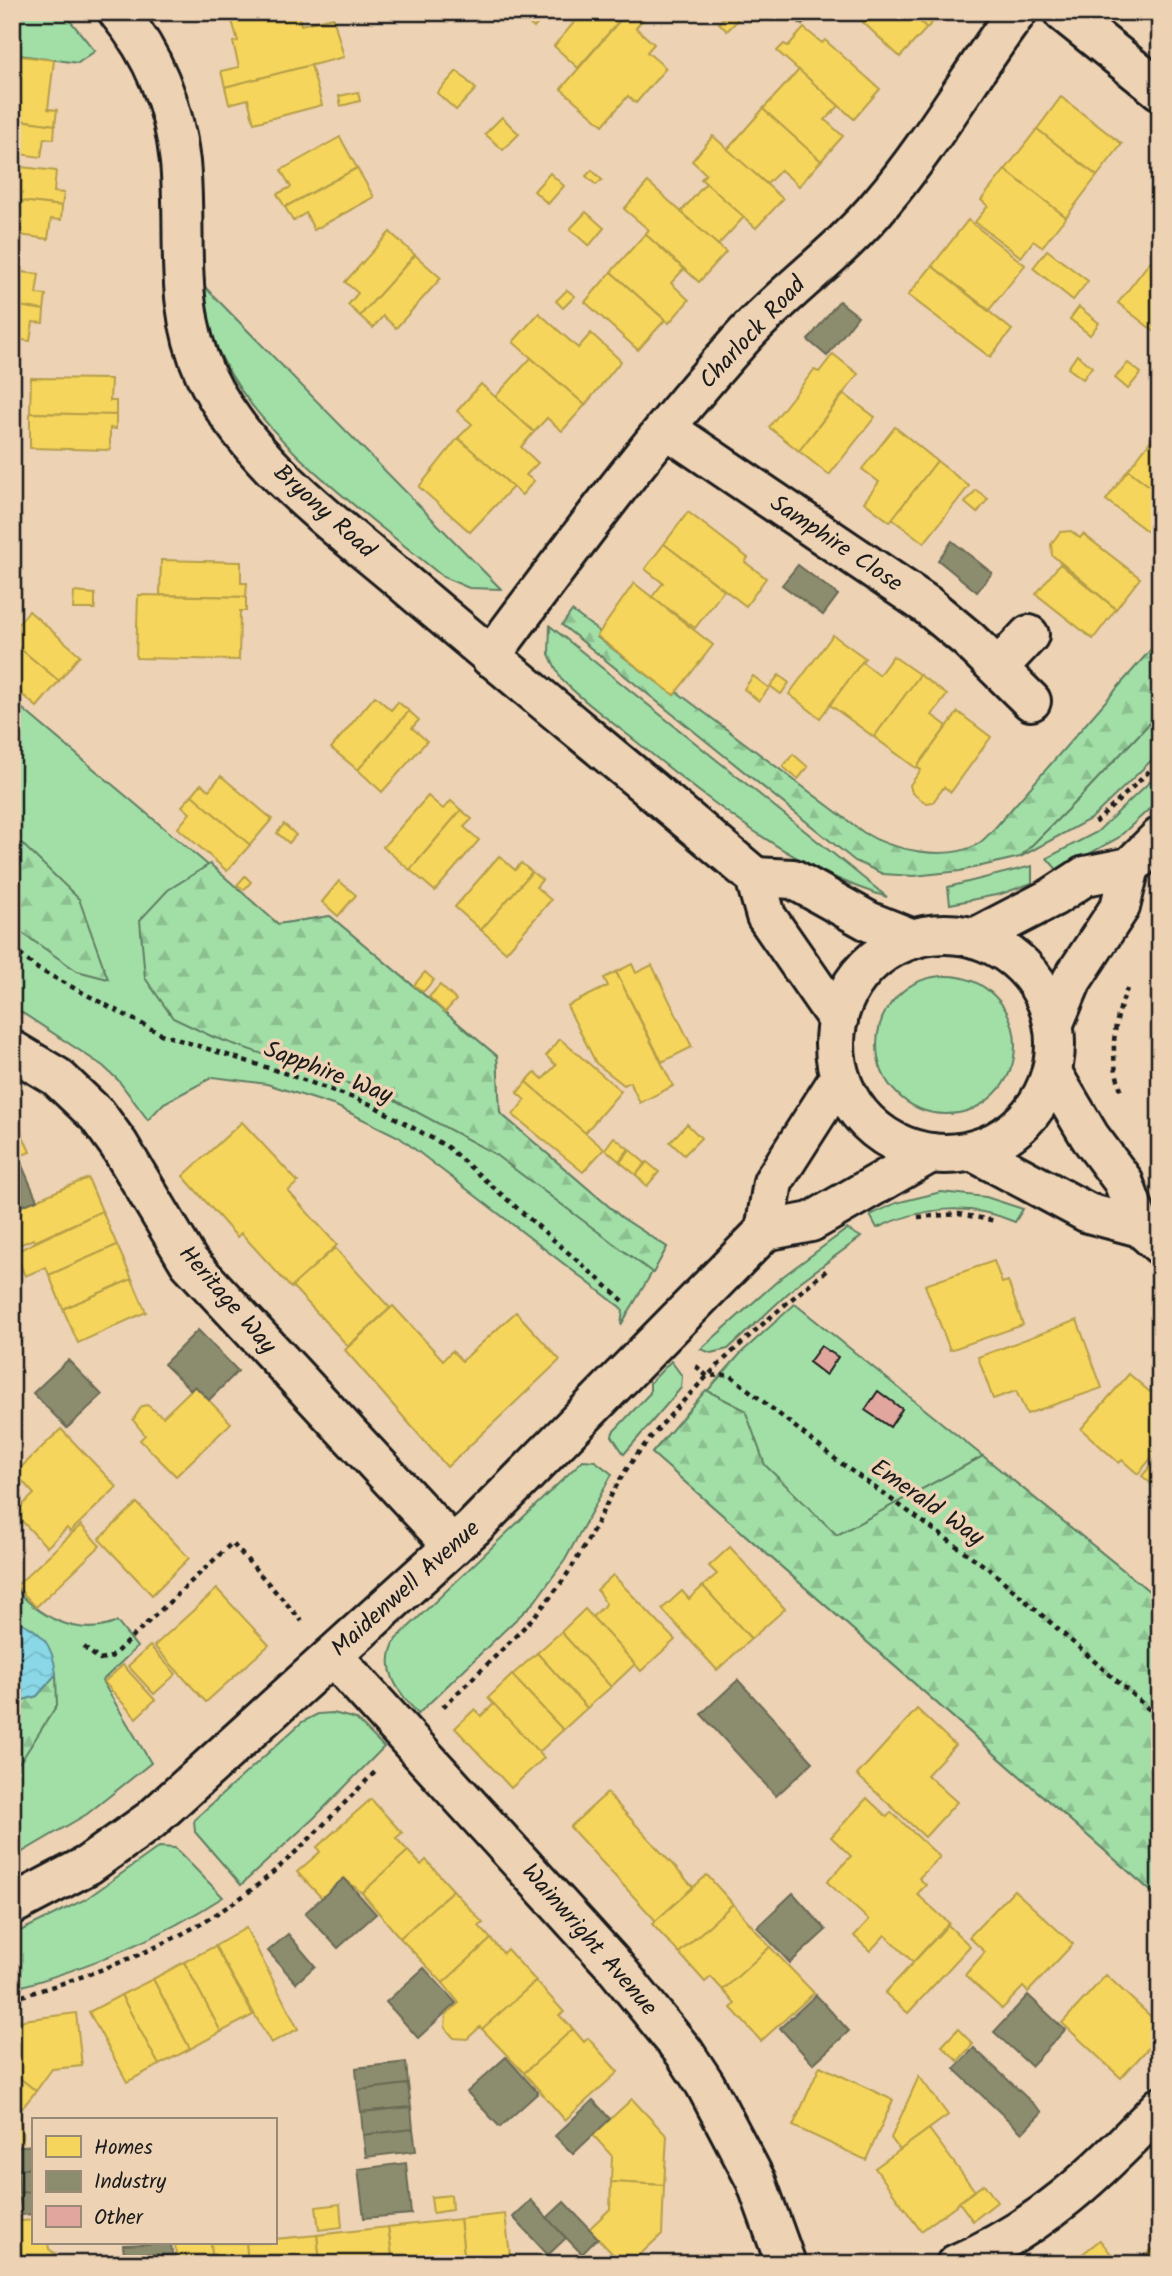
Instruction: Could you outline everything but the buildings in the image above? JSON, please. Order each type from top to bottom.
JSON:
[{"type":"street","name":"Bryony Road","points":[[118,12],[146,51],[168,105],[180,161],[181,254],[185,304],[197,353],[213,389],[240,429],[286,479],[490,657],[755,877]]},
{"type":"street","name":"Charlock Road","points":[[490,657],[566,554],[748,333],[880,204],[928,142],[978,65],[1017,12]]},
{"type":"street","points":[[1063,12],[1160,90]]},
{"type":"street","name":"Samphire Close","points":[[667,429],[927,605],[998,667],[1031,701]]},
{"type":"street","points":[[998,667],[1029,635]]},
{"type":"street","points":[[1054,1023],[1072,981],[1120,906],[1130,867],[1160,837]]},
{"type":"street","points":[[974,938],[1054,897],[1085,876],[1130,867]]},
{"type":"street","points":[[838,1020],[766,916],[755,877],[793,879],[870,922],[913,939]]},
{"type":"street","points":[[953,934],[974,938],[1010,955],[1026,969],[1043,994],[1054,1023],[1052,1073],[1041,1100],[1023,1123],[999,1140],[972,1151],[931,1153],[901,1145],[874,1128],[854,1105],[840,1077],[835,1049],[838,1020],[850,988],[872,961],[913,939],[953,934]]},
{"type":"street","name":"Heritage Way","points":[[12,1050],[57,1077],[98,1116],[125,1155],[189,1262],[453,1546]]},
{"type":"street","points":[[1052,1073],[1090,1137],[1123,1181],[1150,1236]]},
{"type":"street","points":[[840,1077],[773,1182],[765,1231],[811,1222],[931,1153]]},
{"type":"street","points":[[972,1151],[1088,1213],[1150,1236]]},
{"type":"street","name":"Maidenwell Avenue","points":[[12,1905],[88,1865],[143,1826],[333,1656],[544,1460],[765,1231]]},
{"type":"street","name":"Wainwright Avenue","points":[[333,1656],[611,1962],[684,2052],[723,2116],[756,2182],[786,2264]]},
{"type":"street","points":[[956,2264],[1004,2240],[1052,2210],[1092,2177],[1160,2107]]},
{"type":"path","points":[[1093,824],[1160,761]]},
{"type":"path","name":"Sapphire Way","points":[[12,947],[38,969],[161,1034],[370,1104],[446,1146],[664,1337]]},
{"type":"path","name":"Emerald Way","points":[[664,1337],[707,1376],[730,1376],[839,1462],[993,1572],[1160,1719]]},
{"type":"path","points":[[84,1647],[100,1661],[111,1657],[232,1543],[333,1656]]},
{"type":"green space","points":[[12,12],[63,12],[95,51],[78,63],[12,54]]},
{"type":"green space","points":[[199,281],[501,589],[469,588],[443,577],[354,505],[293,451],[243,393],[224,362],[212,332]]},
{"type":"green space","points":[[572,611],[600,632],[597,637],[674,695],[677,692],[863,832],[888,844],[919,852],[951,852],[982,841],[1160,639],[1160,712],[1020,857],[960,871],[914,876],[883,874],[855,861],[562,625]]},
{"type":"green space","points":[[550,626],[887,897],[820,870],[758,834],[699,792],[601,714],[561,679],[549,654]]},
{"type":"green space","points":[[12,700],[278,924],[330,916],[497,1056],[500,1113],[621,1217],[667,1247],[621,1325],[623,1311],[620,1307],[399,1137],[336,1106],[267,1084],[213,1077],[164,1103],[148,1120],[118,1080],[103,1066],[12,1006]]},
{"type":"green space","points":[[1160,712],[1160,752],[1092,818],[1020,857],[1083,794]]},
{"type":"green space","points":[[1160,772],[1160,799],[1118,838],[1058,871],[1047,858],[1097,832]]},
{"type":"green space","points":[[12,834],[79,899],[108,979],[77,971],[12,926]]},
{"type":"green space","points":[[210,864],[278,924],[330,916],[497,1056],[500,1113],[621,1217],[667,1247],[653,1273],[493,1153],[391,1098],[213,1037],[173,1018],[145,978],[140,920],[168,890]]},
{"type":"green space","points":[[1032,866],[1032,883],[1001,894],[950,904],[948,887]]},
{"type":"green space","points":[[946,976],[972,981],[995,996],[1010,1019],[1015,1045],[1010,1071],[995,1094],[972,1109],[946,1114],[920,1109],[897,1094],[882,1071],[877,1045],[882,1019],[897,996],[920,981]]},
{"type":"green space","points":[[941,1192],[986,1197],[1023,1209],[1015,1222],[980,1212],[945,1210],[911,1215],[877,1228],[870,1215],[896,1203]]},
{"type":"green space","points":[[847,1229],[861,1237],[800,1282],[728,1349],[711,1353],[701,1349],[782,1277]]},
{"type":"green space","points":[[795,1304],[1160,1600],[1160,1899],[652,1453],[742,1352]]},
{"type":"green space","points":[[671,1361],[682,1376],[681,1388],[624,1454],[612,1436],[613,1432],[650,1393],[650,1383]]},
{"type":"green space","points":[[706,1390],[745,1410],[765,1465],[837,1535],[983,1456],[1160,1600],[1160,1899],[652,1453]]},
{"type":"green space","points":[[583,1460],[595,1461],[612,1474],[565,1560],[535,1601],[418,1714],[398,1689],[390,1671],[391,1650],[396,1639]]},
{"type":"green space","points":[[12,1583],[33,1605],[58,1621],[87,1628],[117,1622],[137,1647],[102,1681],[151,1763],[87,1814],[12,1858]]},
{"type":"green space","points":[[56,1674],[57,1705],[23,1758],[12,1770],[12,1703],[37,1696]]},
{"type":"green space","points":[[333,1713],[356,1719],[384,1747],[314,1818],[241,1885],[195,1832],[194,1820],[302,1722],[318,1714]]},
{"type":"green space","points":[[159,1847],[175,1848],[223,1897],[173,1927],[121,1951],[68,1972],[12,1989],[12,1935],[86,1899]]},
{"type":"water","points":[[12,1619],[31,1628],[44,1639],[52,1654],[56,1674],[37,1696],[12,1703]]}]
